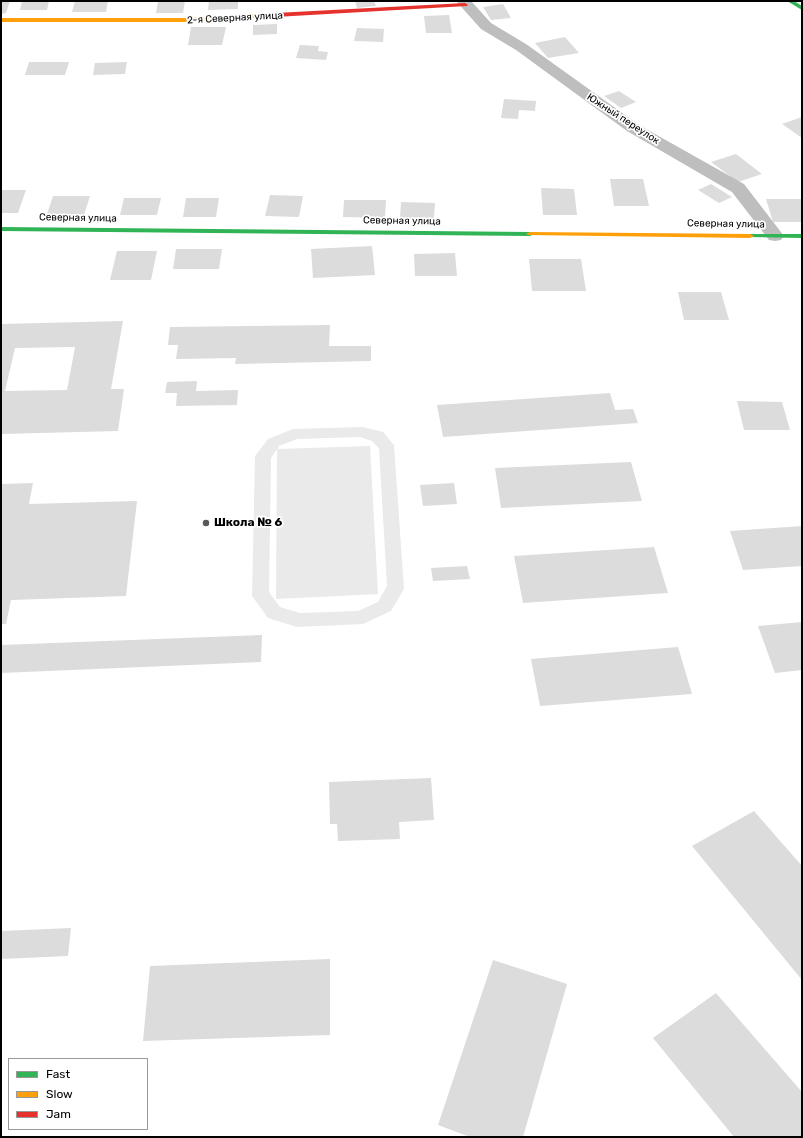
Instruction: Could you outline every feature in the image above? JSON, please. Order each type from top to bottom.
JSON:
[{"type":"street","points":[[790,1],[802,8]]},
{"type":"street","name":"2-я Северная улица","points":[[1,20],[187,20],[464,3]]},
{"type":"street","name":"Южный переулок","points":[[464,3],[486,26],[521,47],[633,128],[738,188],[775,236]]},
{"type":"street","name":"Северная улица","points":[[1,229],[802,236]]},
{"type":"shaded area","points":[[363,427],[383,432],[394,445],[404,589],[391,611],[363,624],[297,627],[268,618],[252,596],[255,456],[268,439],[293,429]],"holes":[[[360,437],[372,441],[379,448],[387,586],[378,602],[358,611],[300,613],[280,607],[269,592],[271,458],[277,449],[276,599],[378,594],[370,446],[278,449],[279,446],[297,439]]]},
{"type":"building","points":[[1,1],[10,1],[6,13],[1,14]]},
{"type":"building","points":[[22,1],[49,1],[47,10],[20,10]]},
{"type":"building","points":[[75,1],[108,1],[106,12],[72,12]]},
{"type":"building","points":[[158,1],[185,1],[183,13],[156,13]]},
{"type":"building","points":[[209,1],[238,1],[238,9],[208,10]]},
{"type":"building","points":[[355,1],[374,1],[376,6],[357,8]]},
{"type":"building","points":[[503,4],[511,18],[491,20],[483,7]]},
{"type":"building","points":[[449,15],[452,33],[426,33],[424,16]]},
{"type":"building","points":[[277,24],[277,34],[253,35],[253,25]]},
{"type":"building","points":[[191,27],[226,27],[222,45],[188,45]]},
{"type":"building","points":[[357,28],[384,29],[383,42],[354,41]]},
{"type":"building","points":[[565,37],[579,53],[548,58],[535,43]]},
{"type":"building","points":[[300,45],[319,46],[318,51],[328,52],[326,60],[296,58]]},
{"type":"building","points":[[29,62],[69,62],[65,75],[25,75]]},
{"type":"building","points":[[127,62],[125,74],[93,75],[95,63]]},
{"type":"building","points":[[619,91],[636,102],[621,108],[604,96]]},
{"type":"building","points":[[504,99],[536,101],[535,111],[519,110],[518,119],[501,118]]},
{"type":"building","points":[[802,117],[802,138],[782,124]]},
{"type":"building","points":[[736,154],[762,174],[738,182],[711,162]]},
{"type":"building","points":[[610,179],[643,179],[649,206],[614,206]]},
{"type":"building","points":[[711,184],[732,197],[719,203],[698,190]]},
{"type":"building","points":[[541,188],[574,189],[577,215],[543,215]]},
{"type":"building","points":[[1,190],[26,190],[18,213],[1,213]]},
{"type":"building","points":[[270,195],[303,196],[299,217],[265,216]]},
{"type":"building","points":[[53,196],[90,196],[84,215],[47,214]]},
{"type":"building","points":[[124,198],[161,198],[157,215],[120,215]]},
{"type":"building","points":[[186,198],[219,198],[216,217],[183,217]]},
{"type":"building","points":[[766,199],[802,199],[802,222],[773,222]]},
{"type":"building","points":[[344,200],[386,200],[385,218],[343,217]]},
{"type":"building","points":[[401,202],[435,203],[434,218],[400,218]]},
{"type":"building","points":[[372,246],[375,275],[313,278],[311,249]]},
{"type":"building","points":[[176,249],[222,249],[219,269],[173,269]]},
{"type":"building","points":[[117,251],[157,251],[151,280],[110,280]]},
{"type":"building","points":[[455,253],[457,276],[415,276],[414,254]]},
{"type":"building","points":[[529,259],[581,259],[586,291],[532,291]]},
{"type":"building","points":[[678,292],[721,292],[729,320],[684,320]]},
{"type":"building","points":[[123,321],[111,389],[124,389],[118,431],[1,434],[1,324]],"holes":[[[75,347],[67,390],[5,391],[15,348]]]},
{"type":"building","points":[[330,325],[329,346],[371,346],[371,361],[235,364],[236,358],[176,359],[178,345],[168,345],[170,327]]},
{"type":"building","points":[[197,381],[196,391],[238,390],[237,405],[176,406],[177,393],[165,393],[167,382]]},
{"type":"building","points":[[610,393],[615,410],[633,409],[638,423],[443,437],[437,405]]},
{"type":"building","points":[[737,401],[782,402],[790,430],[744,430]]},
{"type":"building","points":[[631,462],[642,501],[501,508],[495,468]]},
{"type":"building","points":[[33,483],[29,504],[137,501],[126,596],[11,600],[6,624],[1,624],[1,484]]},
{"type":"building","points":[[454,483],[457,504],[423,506],[420,485]]},
{"type":"building","points":[[802,526],[802,566],[743,570],[730,531]]},
{"type":"building","points":[[654,547],[668,593],[523,603],[514,556]]},
{"type":"building","points":[[467,566],[470,579],[433,581],[431,568]]},
{"type":"building","points":[[802,622],[802,670],[775,673],[758,626]]},
{"type":"building","points":[[262,635],[261,662],[1,673],[1,645]]},
{"type":"building","points":[[678,647],[692,694],[540,706],[531,659]]},
{"type":"building","points":[[431,778],[434,820],[399,822],[400,839],[338,841],[337,824],[330,824],[329,782]]},
{"type":"building","points":[[754,811],[802,866],[802,980],[692,846]]},
{"type":"building","points":[[71,928],[68,956],[1,959],[1,931]]},
{"type":"building","points":[[330,959],[330,1035],[143,1041],[150,966]]},
{"type":"building","points":[[493,960],[567,984],[523,1137],[470,1137],[438,1125]]},
{"type":"building","points":[[716,993],[802,1092],[802,1137],[734,1137],[653,1038]]},
{"type":"traffic: fast","points":[[790,1],[802,8]]},
{"type":"traffic: fast","points":[[1,229],[530,234]]},
{"type":"traffic: fast","points":[[750,236],[802,236]]},
{"type":"traffic: slow","points":[[1,20],[187,20],[275,15]]},
{"type":"traffic: slow","points":[[530,234],[750,236]]},
{"type":"traffic: jam","points":[[275,15],[465,5]]},
{"type":"place","name":"Школа № 6","points":[[206,523]]}]
